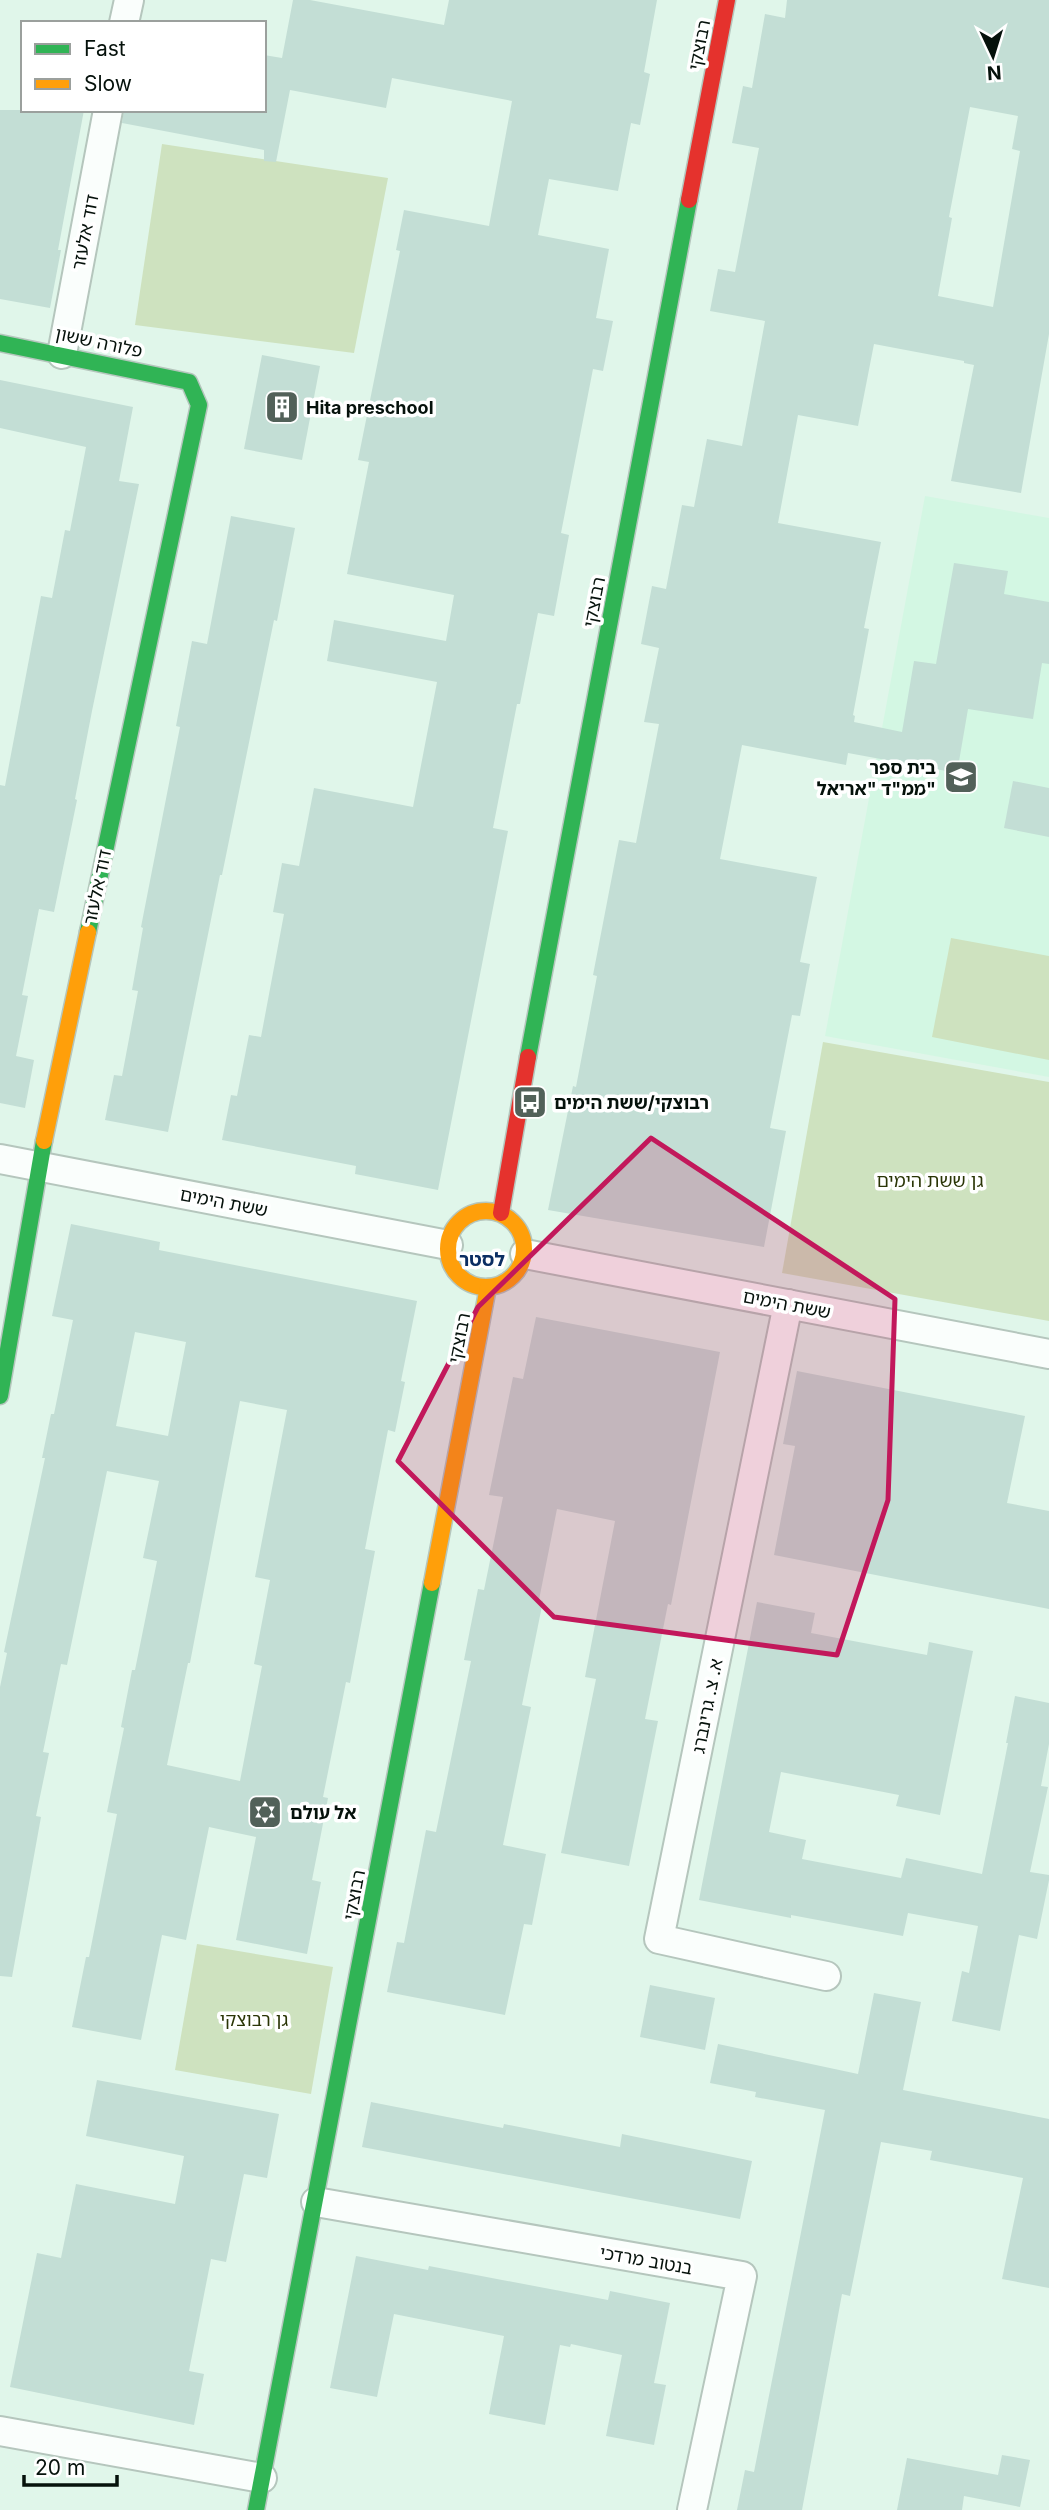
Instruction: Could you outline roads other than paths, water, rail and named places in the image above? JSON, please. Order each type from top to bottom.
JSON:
[{"type":"street","points":[[124,21],[129,0]]},
{"type":"street","name":"רבוצקי","points":[[501,1213],[515,1123],[727,0]]},
{"type":"street","name":"דוד אלעזר","points":[[62,354],[108,112]]},
{"type":"street","name":"פלורה ששון","points":[[0,343],[189,382]]},
{"type":"street","name":"דוד אלעזר","points":[[0,1396],[38,1167],[199,405],[189,382]]},
{"type":"street","name":"ששת הימים","points":[[0,1159],[448,1245]]},
{"type":"street","points":[[488,1210],[501,1213],[514,1222],[522,1233],[525,1254],[521,1267],[501,1284],[488,1287],[468,1283],[458,1275],[449,1258],[448,1245],[452,1232],[459,1221],[474,1212],[488,1210]]},
{"type":"street","name":"ששת הימים","points":[[525,1254],[1049,1354]]},
{"type":"street","name":"רבוצקי","points":[[256,2510],[488,1287]]},
{"type":"street","name":"א. צ. גרינברג","points":[[788,1304],[659,1939],[826,1976]]},
{"type":"street","name":"בנטוב מרדכי","points":[[316,2202],[742,2276],[691,2510]]},
{"type":"street","points":[[0,2431],[262,2478]]},
{"type":"place","name":"Hita preschool","points":[[282,407]]},
{"type":"place","name":"בית ספר ממ\"ד \"אריאל\"","points":[[961,777]]},
{"type":"place","name":"רבוצקי/ששת הימים","points":[[530,1102]]},
{"type":"place","name":"אל עולם","points":[[265,1812]]},
{"type":"district","name":"לסטר","points":[[482,1259]]},
{"type":"park label","name":"גן ששת הימים","points":[[930,1180]]},
{"type":"park label","name":"גן רבוצקי","points":[[254,2019]]}]
